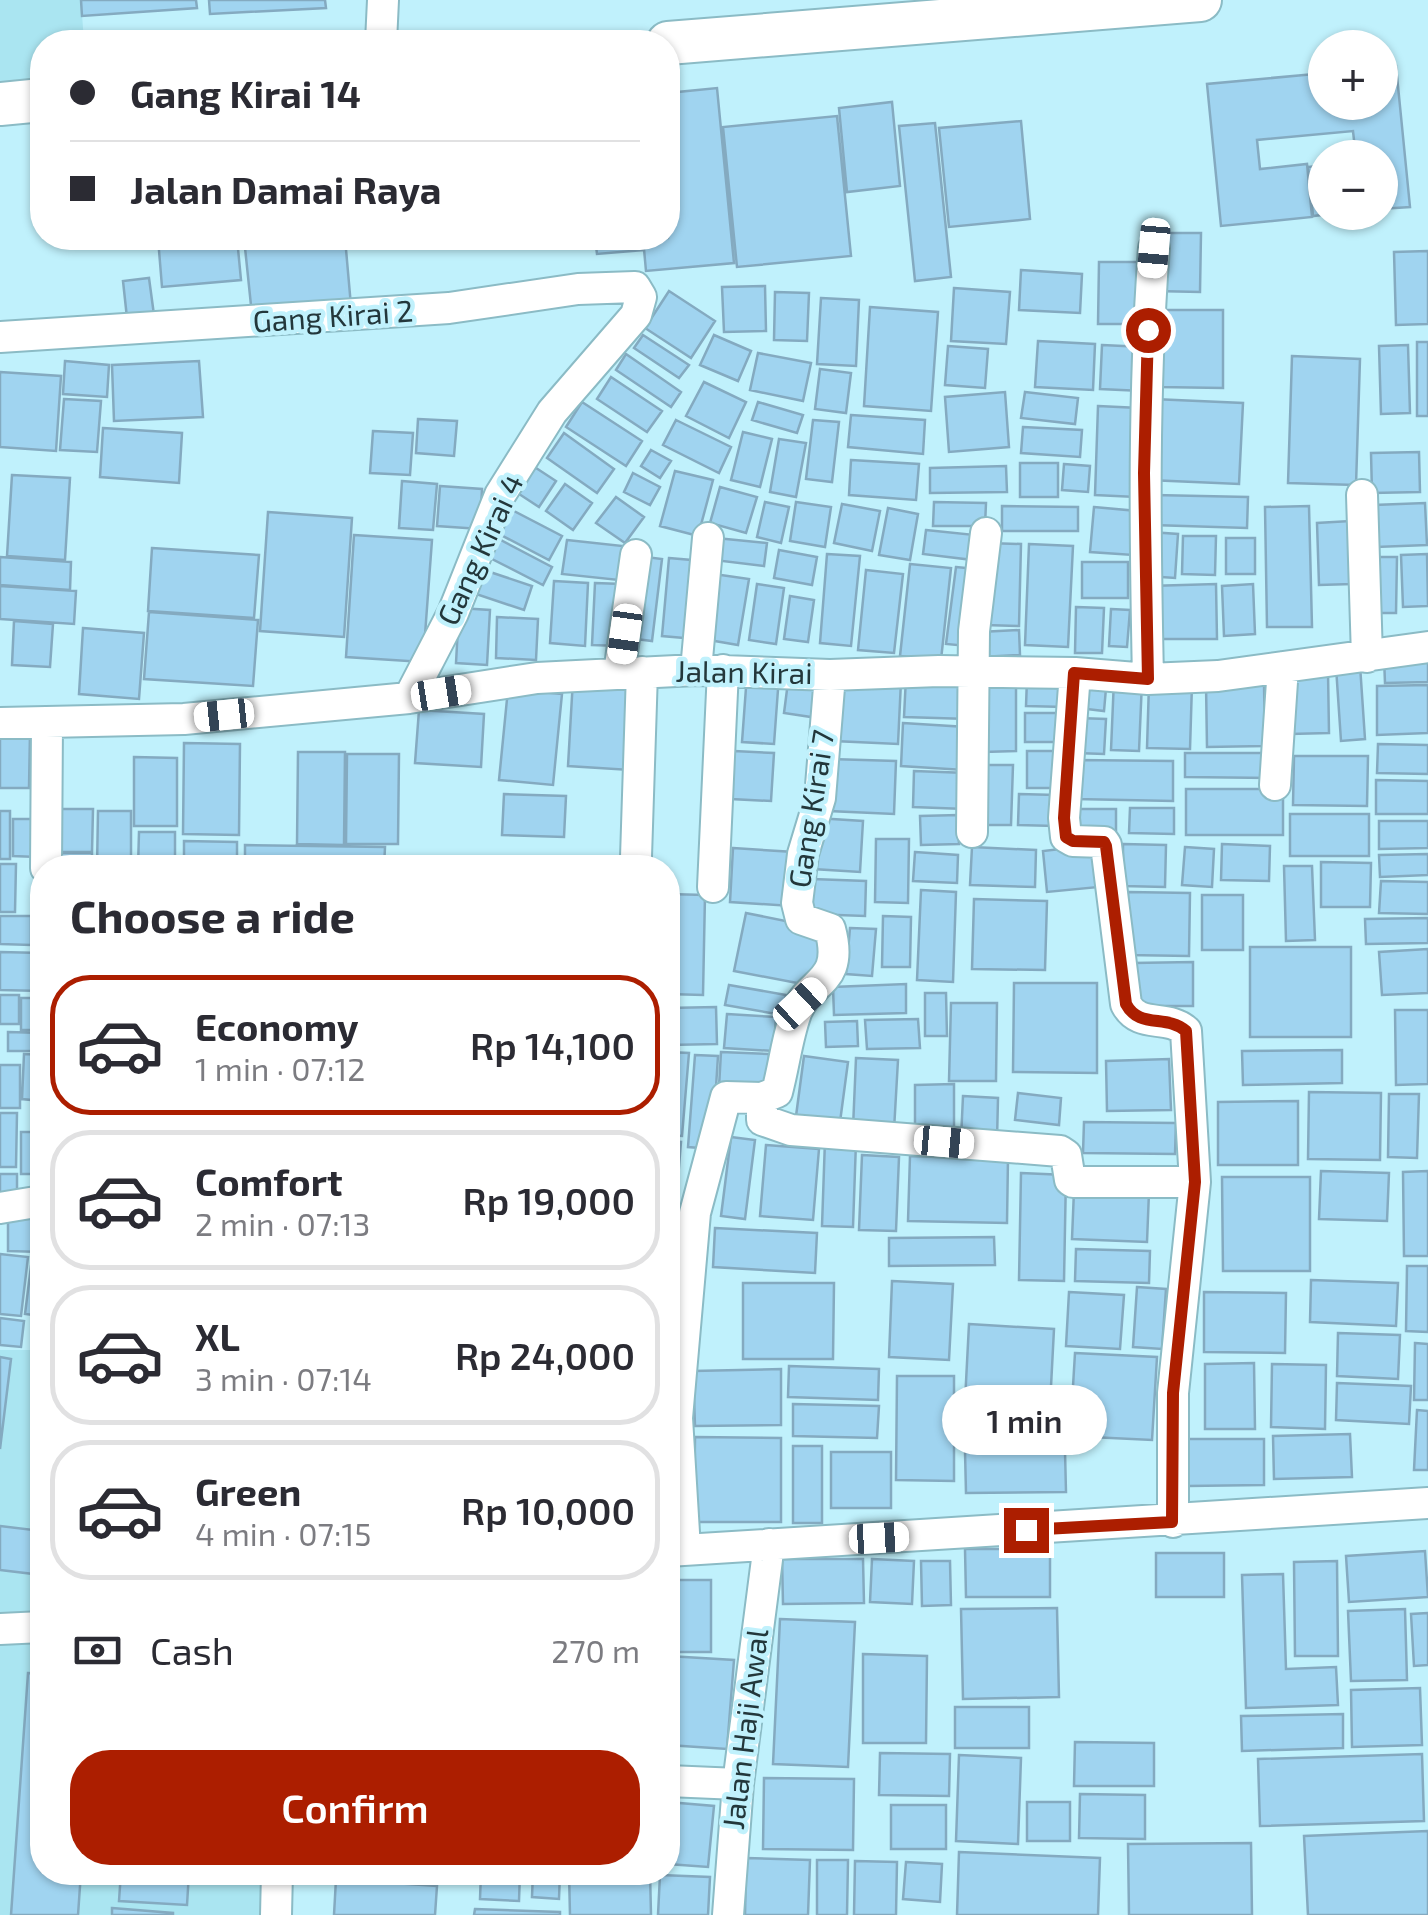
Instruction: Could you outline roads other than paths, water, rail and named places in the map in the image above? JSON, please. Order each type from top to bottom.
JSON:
[{"type":"street","points":[[381,30],[383,0]]},
{"type":"street","points":[[680,42],[1200,0]]},
{"type":"street","points":[[0,104],[30,101]]},
{"type":"street","points":[[1148,679],[1144,473],[1154,248]]},
{"type":"street","name":"Gang Kirai 2","points":[[0,337],[448,308],[611,286],[640,292],[636,315]]},
{"type":"street","name":"Gang Kirai 4","points":[[409,698],[453,613],[500,496],[552,412],[636,315]]},
{"type":"street","points":[[1362,496],[1367,657]]},
{"type":"street","points":[[972,832],[974,630],[986,533]]},
{"type":"street","points":[[708,538],[713,887]]},
{"type":"street","points":[[636,555],[631,673],[636,855]]},
{"type":"street","name":"Jalan Kirai","points":[[0,722],[184,719],[409,698],[537,678],[709,670],[830,675],[1074,673],[1148,679],[1218,676],[1428,648]]},
{"type":"street","points":[[1275,785],[1282,667]]},
{"type":"street","points":[[1074,673],[1066,837],[1073,841],[1104,842],[1106,846],[1126,1004],[1132,1014],[1140,1019],[1177,1023],[1186,1031],[1195,1182],[1173,1393],[1172,1522]]},
{"type":"street","name":"Gang Kirai 7","points":[[762,1098],[777,1092],[794,1017],[800,1004],[824,981],[831,966],[834,941],[830,929],[801,919],[797,910],[803,854],[820,798],[830,675]]},
{"type":"street","points":[[46,855],[47,724]]},
{"type":"street","points":[[680,1280],[681,1211],[726,1097],[762,1098],[762,1120],[791,1130],[1060,1151],[1066,1155],[1073,1182],[1195,1182]]},
{"type":"street","points":[[0,1208],[30,1203]]},
{"type":"street","points":[[680,1550],[1428,1503]]},
{"type":"street","name":"Jalan Haji Awal","points":[[728,1915],[738,1784],[768,1544]]},
{"type":"street","points":[[0,1629],[30,1628]]},
{"type":"street","points":[[680,1782],[738,1784]]},
{"type":"street","points":[[276,1915],[277,1885]]}]
